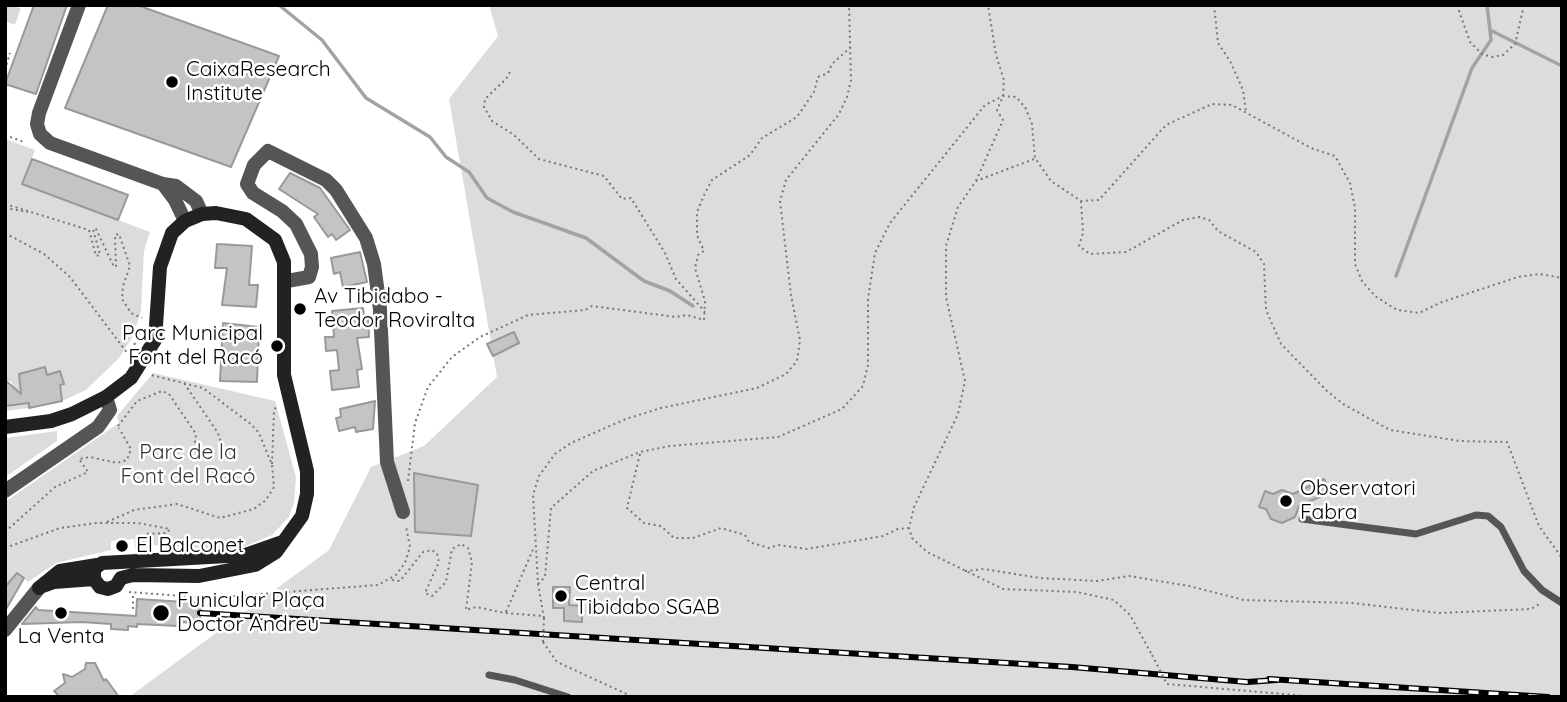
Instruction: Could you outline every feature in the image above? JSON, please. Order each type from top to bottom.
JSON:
[{"type":"street","points":[[79,5],[38,119],[40,134],[51,143],[163,184],[176,186],[187,193],[202,214]]},
{"type":"street","points":[[286,281],[309,277],[312,267],[311,254],[296,224],[282,211],[253,193],[247,184],[254,165],[268,151],[326,180],[336,190],[366,238],[374,264],[380,309],[387,461],[403,512]]},
{"type":"street","points":[[163,184],[175,200],[185,221]]},
{"type":"street","points":[[5,426],[51,421],[106,397],[131,378],[155,341],[162,258],[172,233],[185,221],[202,214],[216,213],[246,219],[268,232],[282,254],[286,281],[284,383],[304,458],[307,483],[302,516],[276,552],[266,559],[234,571],[198,576],[133,575],[121,578],[116,586],[108,589],[100,587],[101,569]]},
{"type":"street","points":[[5,491],[98,427],[110,410],[106,397]]},
{"type":"street","points":[[5,629],[39,588],[61,571],[245,555],[282,542]]},
{"type":"street","points":[[101,569],[118,569],[121,578]]},
{"type":"lane","points":[[1302,519],[1416,534],[1476,515],[1488,516],[1501,527],[1524,571],[1549,595],[1562,603]]},
{"type":"lane","points":[[489,675],[515,680],[568,697]]},
{"type":"path","points":[[633,697],[558,662],[543,642],[544,617],[535,545],[535,485],[543,468],[563,448],[592,432],[638,415],[757,388],[786,374],[794,366],[801,347],[791,295],[780,208],[781,193],[790,174],[844,106],[851,80],[849,5]]},
{"type":"path","points":[[988,5],[996,55],[1004,80],[1003,96],[997,110],[1003,120],[976,181],[958,207],[946,246],[946,298],[965,381],[958,414],[914,507],[909,528],[912,538],[926,552],[1003,589],[1077,593],[1114,600],[1130,615],[1167,684],[1318,697]]},
{"type":"path","points":[[1214,5],[1217,43],[1230,61],[1243,90],[1247,113]]},
{"type":"path","points":[[1457,5],[1470,42],[1482,54],[1492,57],[1503,55],[1515,44],[1524,5]]},
{"type":"path","points":[[408,484],[415,423],[421,401],[435,375],[452,357],[480,337],[519,318],[542,312],[586,310],[592,306],[676,317],[687,315],[704,320],[705,313],[695,268],[698,255],[704,251],[697,235],[697,212],[712,180],[750,155],[762,138],[797,117],[814,92],[818,77],[828,73],[832,64],[852,47]]},
{"type":"path","points":[[5,70],[10,52]]},
{"type":"path","points":[[509,72],[506,79],[485,99],[484,107],[492,121],[539,159],[604,176],[622,198],[631,198],[666,253],[676,279],[705,313]]},
{"type":"path","points":[[538,584],[545,576],[551,508],[593,471],[640,452],[670,446],[778,437],[842,409],[863,386],[868,365],[868,299],[875,253],[890,223],[985,105],[1003,96],[1016,97],[1025,107],[1032,124],[1035,158],[1051,181],[1081,201],[1099,200],[1166,125],[1212,104],[1232,105],[1311,148],[1335,156],[1350,183],[1355,208],[1355,264],[1362,281],[1375,296],[1397,310],[1419,313],[1442,302],[1518,277],[1540,274],[1562,278]]},
{"type":"path","points":[[5,135],[24,142]]},
{"type":"path","points":[[976,181],[1035,158]]},
{"type":"path","points":[[1081,201],[1083,233],[1079,246],[1090,254],[1126,252],[1183,220],[1199,217],[1209,219],[1218,231],[1256,252],[1264,264],[1266,310],[1281,344],[1327,391],[1343,404],[1390,430],[1460,441],[1507,442],[1539,526],[1562,558]]},
{"type":"path","points":[[5,206],[89,230],[96,256],[100,255],[93,229],[96,229],[114,267],[115,235],[119,234],[130,267],[123,286],[122,299],[131,313],[144,319],[129,354]]},
{"type":"path","points":[[5,233],[44,254],[70,277],[133,358]]},
{"type":"path","points":[[107,522],[134,510],[163,505],[184,505],[220,518],[250,511],[271,494],[275,479],[272,465],[259,433],[252,425],[208,392],[184,382],[149,374]]},
{"type":"path","points":[[118,426],[137,401],[162,391],[169,394],[195,434],[194,449],[225,455],[218,433],[184,382]]},
{"type":"path","points":[[272,465],[275,407]]},
{"type":"path","points":[[5,532],[55,487],[88,472],[79,459],[90,457],[117,463],[127,460],[131,449],[113,421]]},
{"type":"path","points":[[640,452],[627,508],[643,523],[661,526],[674,538],[693,538],[721,528],[745,535],[749,542],[769,548],[778,545],[807,549],[909,528]]},
{"type":"path","points":[[391,580],[401,570],[408,555],[409,538],[403,512]]},
{"type":"path","points":[[5,548],[60,528],[107,522],[138,523],[177,530]]},
{"type":"path","points":[[149,547],[143,543],[145,534],[167,533],[170,530]]},
{"type":"path","points":[[141,593],[208,598],[372,586],[391,580],[400,581],[424,552],[432,550],[437,554],[439,562],[425,593],[432,596],[446,582],[452,550],[457,545],[465,545],[472,562],[467,611],[477,607],[544,617]]},
{"type":"path","points":[[505,613],[535,545]]},
{"type":"path","points":[[963,571],[984,569],[1040,578],[1097,581],[1129,576],[1189,586],[1244,600],[1352,603],[1439,613],[1531,610],[1549,595]]},
{"type":"path","points":[[133,596],[133,608],[136,608]]},
{"type":"green space","points":[[489,5],[1562,5],[1562,697],[129,697],[329,550],[371,467],[424,446],[497,377],[449,99],[498,36]]},
{"type":"green space","points":[[5,139],[35,150],[22,184],[150,232],[144,251],[141,311],[133,336],[119,358],[86,390],[62,401],[60,385],[63,383],[60,372],[47,375],[44,367],[19,374],[21,398],[28,396],[29,408],[5,411],[5,406],[15,401],[12,382],[5,380]]},
{"type":"green space","name":"Parc de la Font del Racó","points":[[153,373],[275,401],[296,477],[294,503],[289,517],[272,535],[246,546],[212,549],[150,545],[148,549],[135,550],[134,539],[111,541],[111,550],[56,563],[28,582],[17,573],[5,587],[5,502],[119,423],[117,416]]},
{"type":"green space","points":[[57,431],[57,441],[5,477],[5,438]]},
{"type":"building","points":[[34,5],[67,5],[36,94],[5,84]]},
{"type":"building","name":"CaixaResearch Institute","points":[[108,5],[137,5],[279,56],[231,167],[65,108]]},
{"type":"building","points":[[32,159],[128,195],[118,220],[22,184]]},
{"type":"building","points":[[290,173],[320,188],[350,230],[336,240],[332,234],[328,237],[314,217],[318,214],[279,189]]},
{"type":"building","points":[[217,244],[252,246],[249,285],[258,285],[256,307],[222,305],[227,268],[215,268]]},
{"type":"building","points":[[360,252],[367,282],[343,287],[340,272],[334,274],[331,258]]},
{"type":"building","points":[[363,308],[364,316],[368,316],[369,337],[357,338],[362,369],[357,370],[359,387],[332,390],[330,371],[339,370],[337,350],[326,351],[325,337],[334,337],[332,311]]},
{"type":"building","points":[[223,323],[259,327],[257,382],[220,381]]},
{"type":"building","points":[[514,332],[519,343],[493,356],[487,344]]},
{"type":"building","points":[[45,367],[47,375],[60,371],[64,384],[60,385],[62,401],[29,408],[29,403],[5,406],[5,380],[21,394],[19,374]]},
{"type":"building","points":[[375,401],[373,429],[356,432],[355,427],[339,431],[336,418],[341,417],[340,409]]},
{"type":"building","points":[[414,473],[478,485],[471,536],[415,532]]},
{"type":"building","name":"Observatori Fabra","points":[[1324,479],[1331,492],[1299,506],[1295,517],[1282,523],[1271,519],[1266,509],[1259,507],[1265,491],[1273,494],[1282,490],[1293,494]]},
{"type":"building","points":[[17,573],[24,578],[5,611],[5,587]]},
{"type":"building","name":"Central Tibidabo SGAB","points":[[553,587],[570,587],[569,605],[582,606],[582,622],[564,621],[564,608],[553,608]]},
{"type":"building","points":[[137,599],[201,603],[200,623],[177,622],[177,626],[137,624],[137,627],[128,626],[128,630],[111,629],[111,624],[82,622],[22,624],[36,607],[38,610],[136,616]]},
{"type":"building","points":[[86,663],[95,663],[104,681],[106,679],[119,697],[60,697],[54,691],[65,683],[63,674],[72,677],[85,669]]},
{"type":"waterway","points":[[279,5],[322,40],[366,98],[430,137],[446,157],[469,172],[487,198],[513,212],[586,238],[644,281],[670,291],[693,306]]},
{"type":"waterway","points":[[1487,5],[1490,30],[1562,66]]},
{"type":"waterway","points":[[1396,276],[1472,68],[1491,40],[1490,30]]},
{"type":"tunnel","points":[[5,21],[11,5]]},
{"type":"railway","points":[[200,613],[1072,667],[1247,682],[1277,680]]},
{"type":"railway","points":[[1269,679],[1548,697]]},
{"type":"place","name":"CaixaResearch Institute","points":[[172,82]]},
{"type":"place","name":"Av Tibidabo - Teodor Roviralta","points":[[300,309]]},
{"type":"place","name":"Parc Municipal Font del Racó","points":[[277,346]]},
{"type":"place","name":"Observatori Fabra","points":[[1286,501]]},
{"type":"place","name":"El Balconet","points":[[122,546]]},
{"type":"place","name":"Central Tibidabo SGAB","points":[[561,596]]},
{"type":"place","name":"La Venta","points":[[61,613]]},
{"type":"place","name":"Funicular Plaça Doctor Andreu","points":[[161,613]]}]
